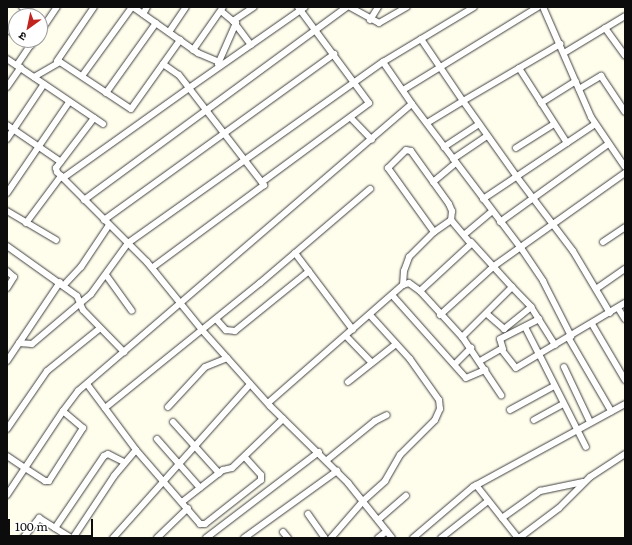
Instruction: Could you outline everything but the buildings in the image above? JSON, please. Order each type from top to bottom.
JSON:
[{"type":"street","points":[[48,20],[57,7]]},
{"type":"street","points":[[34,77],[57,62],[94,7]]},
{"type":"street","points":[[82,76],[132,7],[193,50],[218,65]]},
{"type":"street","points":[[143,14],[147,7]]},
{"type":"street","points":[[169,32],[186,7]]},
{"type":"street","points":[[218,65],[234,22],[254,7]]},
{"type":"street","points":[[84,200],[206,110],[317,32],[349,7],[370,20],[382,22],[407,7]]},
{"type":"street","points":[[370,20],[378,7]]},
{"type":"street","points":[[19,343],[32,344],[80,301],[97,289],[128,243],[383,62],[474,7]]},
{"type":"street","points":[[403,90],[538,7]]},
{"type":"street","points":[[543,7],[595,124],[625,167]]},
{"type":"street","points":[[26,222],[62,177],[189,88],[218,65],[251,45],[301,8],[369,103],[351,118],[262,182]]},
{"type":"street","points":[[193,50],[222,9],[251,45]]},
{"type":"street","points":[[564,53],[625,16]]},
{"type":"street","points":[[106,93],[156,23]]},
{"type":"street","points":[[606,28],[625,56]]},
{"type":"street","points":[[421,39],[516,177],[553,224],[610,313]]},
{"type":"street","points":[[57,62],[82,76],[130,109],[180,40]]},
{"type":"street","points":[[427,123],[463,100],[560,44]]},
{"type":"street","points":[[7,87],[30,48]]},
{"type":"street","points":[[104,220],[334,54]]},
{"type":"street","points":[[7,59],[103,124]]},
{"type":"street","points":[[383,62],[483,200],[521,248],[542,281],[570,337],[611,411]]},
{"type":"street","points":[[152,268],[262,189],[264,185],[179,75],[163,64]]},
{"type":"street","points":[[519,68],[567,143]]},
{"type":"street","points":[[579,89],[601,76],[625,112]]},
{"type":"street","points":[[541,103],[576,81]]},
{"type":"street","points":[[7,140],[44,84]]},
{"type":"street","points":[[7,193],[69,102]]},
{"type":"street","points":[[7,495],[74,395],[412,104]]},
{"type":"street","points":[[94,118],[56,169],[84,200],[152,268],[202,330],[250,384],[283,419],[327,460],[363,501],[392,538]]},
{"type":"street","points":[[351,118],[372,140]]},
{"type":"street","points":[[444,147],[479,124]]},
{"type":"street","points":[[516,148],[554,124]]},
{"type":"street","points":[[483,200],[595,124]]},
{"type":"street","points":[[7,125],[61,162]]},
{"type":"street","points":[[432,182],[455,161],[487,136]]},
{"type":"street","points":[[500,222],[608,144]]},
{"type":"street","points":[[403,285],[407,260],[434,232],[451,220],[452,210],[409,150],[388,166],[434,232]]},
{"type":"street","points":[[440,315],[494,266],[625,173]]},
{"type":"street","points":[[105,408],[216,319],[370,189]]},
{"type":"street","points":[[7,211],[56,240]]},
{"type":"street","points":[[465,234],[492,211]]},
{"type":"street","points":[[451,220],[531,307],[555,345]]},
{"type":"street","points":[[7,361],[9,353],[19,343],[62,283],[81,267],[109,225]]},
{"type":"street","points":[[603,242],[625,226]]},
{"type":"street","points":[[420,291],[471,242]]},
{"type":"street","points":[[7,246],[62,283],[80,301],[83,310],[99,328],[124,352]]},
{"type":"street","points":[[295,253],[353,330]]},
{"type":"street","points":[[596,289],[625,269]]},
{"type":"street","points":[[7,271],[14,277],[7,288]]},
{"type":"street","points":[[216,319],[226,330],[235,331],[308,271]]},
{"type":"street","points":[[106,275],[132,311]]},
{"type":"street","points":[[268,403],[403,285],[409,283],[420,291],[440,315],[462,337],[480,361],[501,395]]},
{"type":"street","points":[[462,337],[487,314],[512,287]]},
{"type":"street","points":[[392,295],[468,378],[485,370]]},
{"type":"street","points":[[539,319],[500,339],[503,349],[516,368],[625,303]]},
{"type":"street","points":[[487,314],[504,329],[531,307]]},
{"type":"street","points":[[618,308],[625,319]]},
{"type":"street","points":[[331,538],[363,501],[385,481],[400,455],[435,420],[440,409],[439,400],[426,380],[370,315]]},
{"type":"street","points":[[592,324],[625,380]]},
{"type":"street","points":[[525,327],[586,447]]},
{"type":"street","points":[[7,429],[47,371],[99,328]]},
{"type":"street","points":[[346,336],[372,363]]},
{"type":"street","points":[[348,382],[396,344]]},
{"type":"street","points":[[455,364],[471,348]]},
{"type":"street","points":[[480,361],[503,349]]},
{"type":"street","points":[[168,407],[205,367],[227,358]]},
{"type":"street","points":[[564,367],[590,422]]},
{"type":"street","points":[[87,384],[136,450],[188,508],[200,524],[205,524],[259,482],[261,475],[245,457]]},
{"type":"street","points":[[113,538],[250,384]]},
{"type":"street","points":[[510,410],[554,386]]},
{"type":"street","points":[[534,420],[563,404]]},
{"type":"street","points":[[413,538],[476,485],[576,429],[625,404]]},
{"type":"street","points":[[7,456],[45,481],[50,480],[83,428],[63,411]]},
{"type":"street","points":[[327,460],[375,421],[387,415]]},
{"type":"street","points":[[182,502],[219,473],[232,468],[283,419]]},
{"type":"street","points":[[173,422],[219,473]]},
{"type":"street","points":[[157,439],[200,488]]},
{"type":"street","points":[[23,538],[36,518],[72,538],[124,462],[136,450]]},
{"type":"street","points":[[206,538],[319,452]]},
{"type":"street","points":[[55,528],[104,456],[108,454],[124,462]]},
{"type":"street","points":[[476,485],[518,538],[563,505],[584,482],[625,454]]},
{"type":"street","points":[[244,538],[337,471]]},
{"type":"street","points":[[502,518],[540,491],[584,482]]},
{"type":"street","points":[[378,520],[406,496]]},
{"type":"street","points":[[441,538],[488,501]]},
{"type":"street","points":[[157,538],[188,508]]},
{"type":"street","points":[[308,514],[324,538]]},
{"type":"street","points":[[378,538],[387,531]]},
{"type":"street","points":[[284,532],[288,538]]}]
